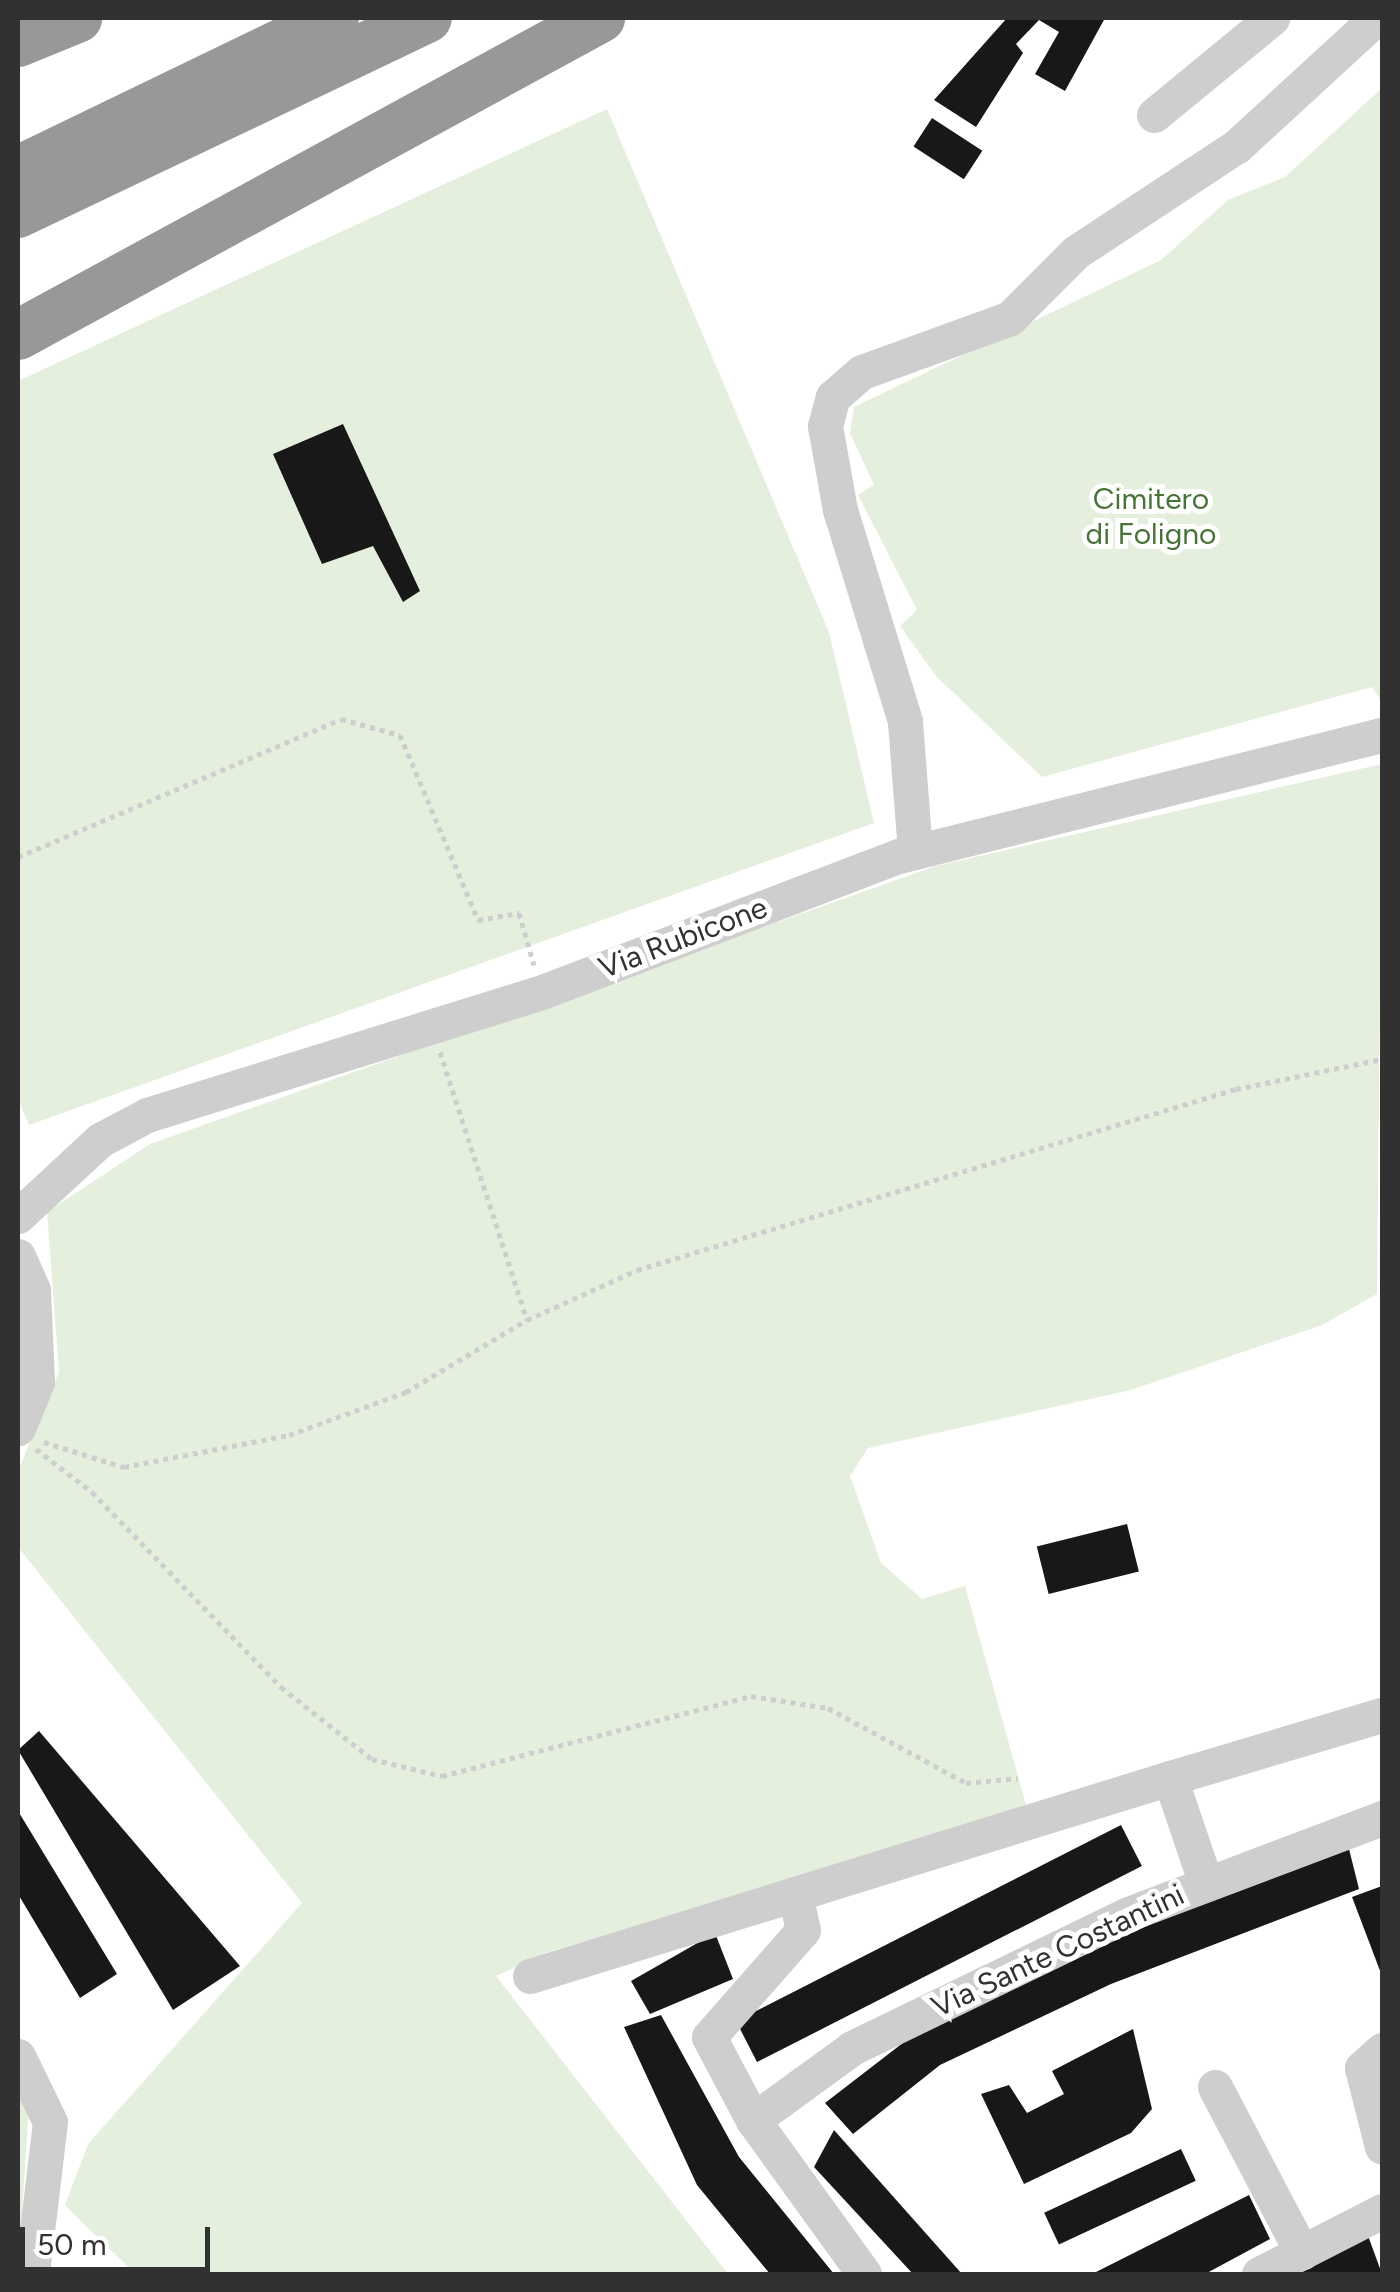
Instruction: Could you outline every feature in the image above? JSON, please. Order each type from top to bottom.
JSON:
[{"type":"highway","points":[[18,42],[77,18]]},
{"type":"highway","points":[[18,171],[334,18]]},
{"type":"highway","points":[[18,213],[427,18]]},
{"type":"highway","points":[[18,336],[600,18]]},
{"type":"highway","points":[[18,310],[86,298]]},
{"type":"street","points":[[1154,114],[1272,18]]},
{"type":"street","points":[[915,852],[905,721],[840,510],[826,426],[833,398],[862,372],[1010,318],[1076,252],[1237,146],[1376,18]]},
{"type":"street","name":"Via Rubicone","points":[[18,1216],[100,1140],[147,1115],[542,992],[915,852],[1382,734]]},
{"type":"street","points":[[18,1256],[33,1290],[37,1382],[28,1438]]},
{"type":"street","points":[[530,1976],[796,1898],[1170,1778],[1382,1715]]},
{"type":"street","points":[[1170,1778],[1206,1884]]},
{"type":"street","name":"Via Sante Costantini","points":[[753,2120],[852,2048],[1206,1884],[1382,1818]]},
{"type":"street","points":[[796,1898],[804,1930],[709,2037],[753,2120],[864,2274]]},
{"type":"street","points":[[1382,2050],[1362,2068],[1382,2146]]},
{"type":"street","points":[[18,2056],[50,2122],[32,2274]]},
{"type":"street","points":[[1216,2087],[1302,2252]]},
{"type":"street","points":[[1259,2274],[1382,2211]]},
{"type":"path","points":[[18,857],[340,719],[400,735],[478,920],[519,913],[542,992]]},
{"type":"path","points":[[432,1026],[527,1320]]},
{"type":"path","points":[[28,1438],[124,1467],[289,1434],[406,1392],[527,1320],[656,1264],[1236,1089],[1382,1058]]},
{"type":"path","points":[[28,1438],[92,1492],[281,1687],[372,1759],[442,1776],[750,1696],[828,1708],[966,1783],[1018,1778]]},
{"type":"green space","name":"Cimitero di Foligno","points":[[1382,88],[1382,702],[1372,687],[1042,777],[936,676],[900,626],[917,610],[858,495],[874,485],[850,433],[854,407],[1161,260],[1228,200],[1285,177]]},
{"type":"green space","points":[[607,109],[829,632],[874,823],[29,1125],[18,1099],[18,381]]},
{"type":"green space","points":[[1382,764],[1377,1294],[1322,1325],[1131,1390],[868,1448],[850,1476],[881,1563],[922,1599],[965,1586],[1028,1812],[548,1952],[496,1976],[728,2274],[135,2274],[65,2205],[88,2144],[302,1903],[18,1547],[18,1471],[59,1372],[47,1212],[150,1144],[936,866]]},
{"type":"green space","points":[[18,2071],[29,2105],[18,2274]]},
{"type":"building","points":[[1007,18],[1105,18],[1065,91],[1035,74],[1059,32],[1039,20],[1016,44],[1023,53],[976,127],[934,100]]},
{"type":"building","points":[[932,118],[982,151],[964,179],[913,147]]},
{"type":"building","points":[[343,424],[420,591],[403,602],[373,546],[322,564],[273,454]]},
{"type":"building","points":[[1127,1524],[1139,1572],[1049,1594],[1037,1546]]},
{"type":"building","points":[[39,1731],[240,1966],[173,2010],[18,1750]]},
{"type":"building","points":[[18,1811],[117,1974],[80,1998],[18,1894]]},
{"type":"building","points":[[1121,1825],[1142,1866],[757,2062],[736,2021]]},
{"type":"building","points":[[1348,1845],[1359,1889],[1111,1984],[940,2065],[853,2134],[825,2103],[930,2022],[1104,1936]]},
{"type":"building","points":[[1382,1886],[1382,1976],[1352,1897]]},
{"type":"building","points":[[715,1933],[733,1979],[650,2014],[631,1981]]},
{"type":"building","points":[[661,2015],[739,2157],[834,2274],[770,2274],[697,2185],[624,2027]]},
{"type":"building","points":[[1133,2029],[1152,2109],[1131,2133],[1024,2184],[981,2094],[1009,2085],[1027,2113],[1064,2094],[1052,2071]]},
{"type":"building","points":[[834,2130],[962,2274],[913,2274],[814,2167]]},
{"type":"building","points":[[1181,2149],[1196,2181],[1059,2245],[1044,2213]]},
{"type":"building","points":[[1249,2195],[1270,2239],[1205,2274],[1092,2274]]},
{"type":"building","points":[[1367,2233],[1382,2274],[1288,2274]]}]
